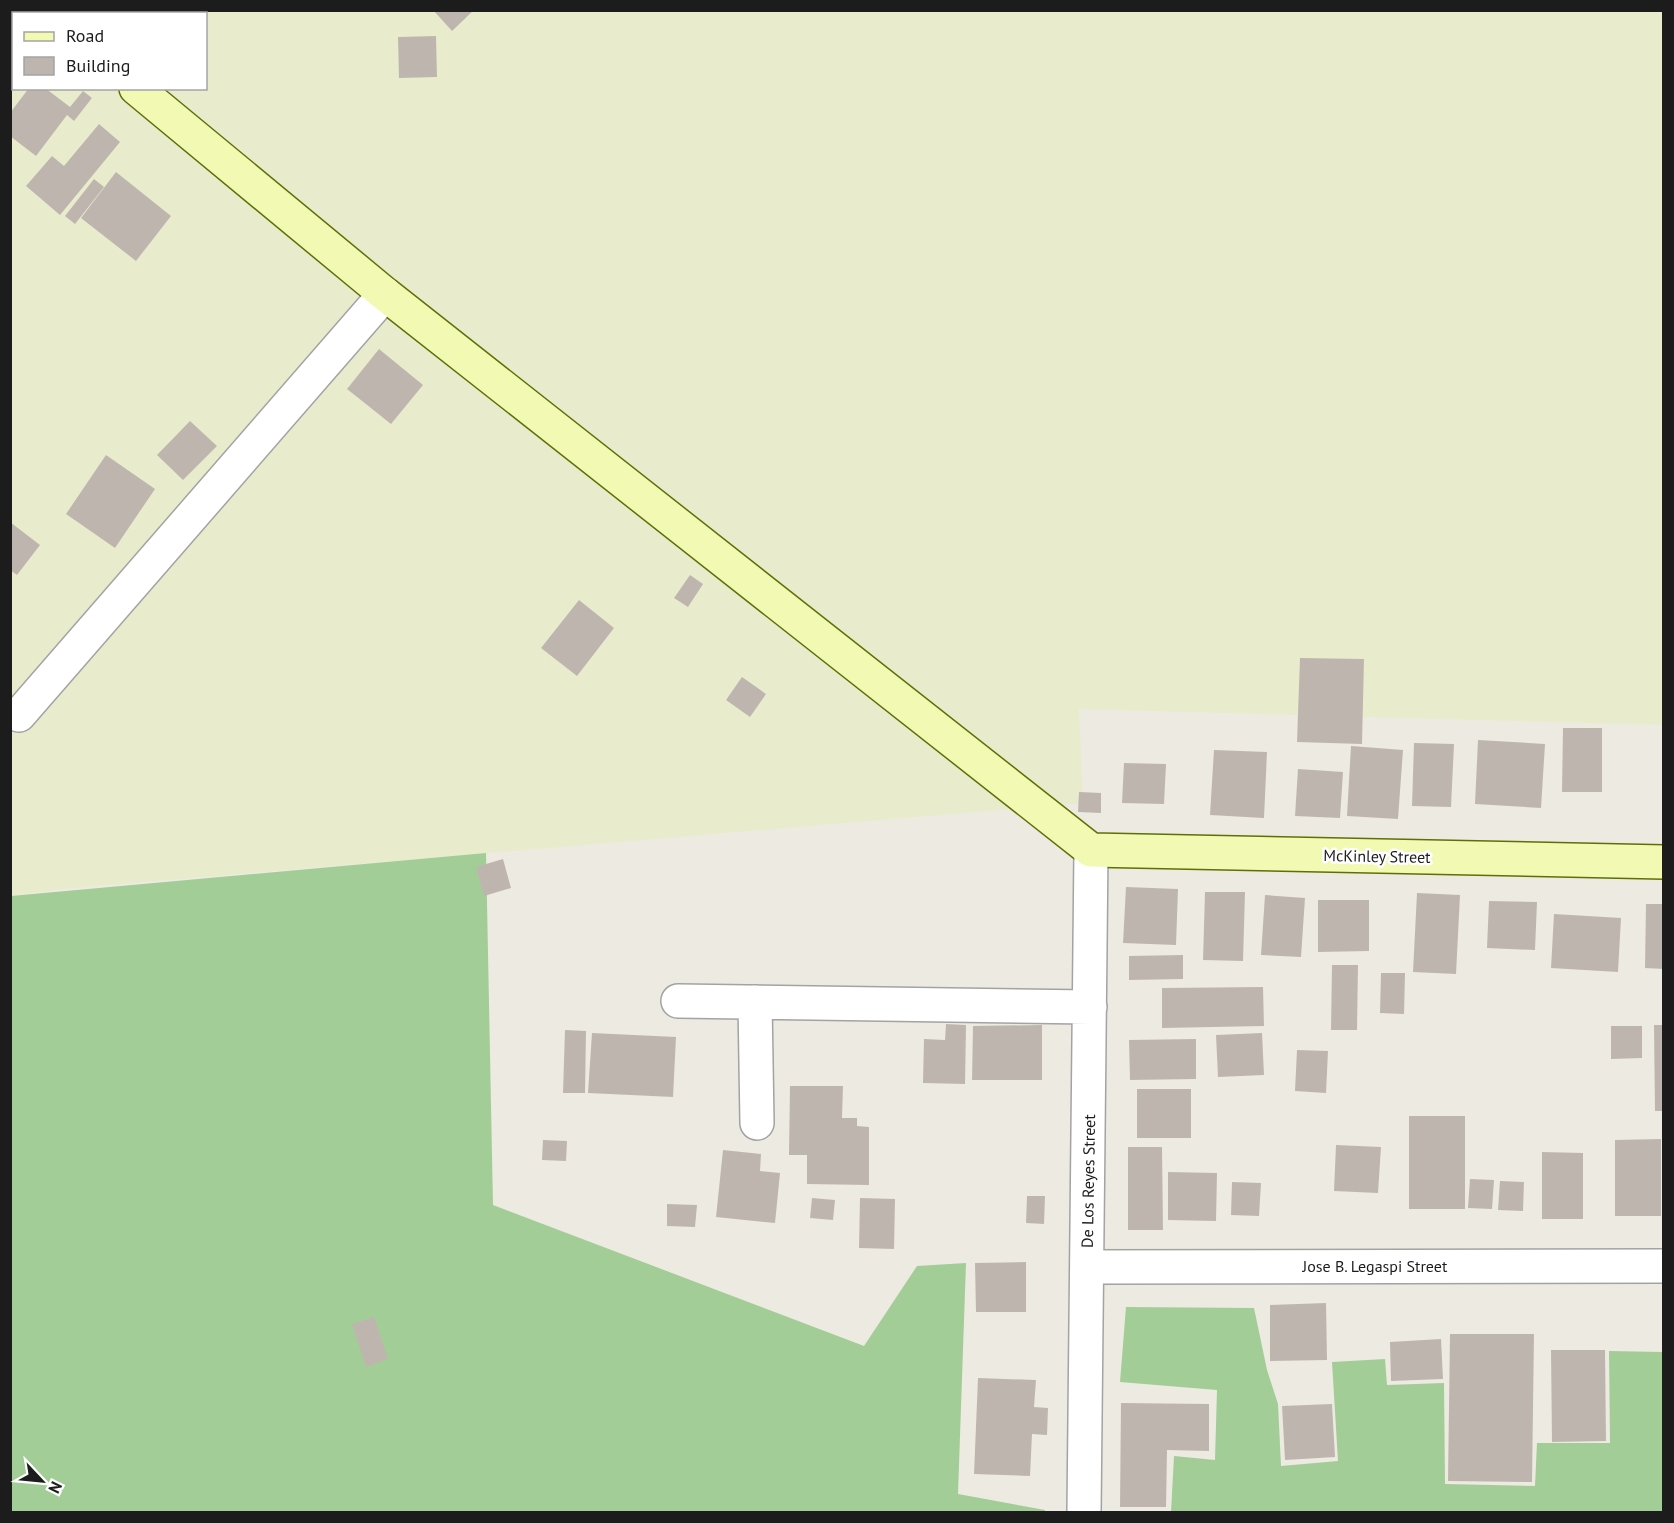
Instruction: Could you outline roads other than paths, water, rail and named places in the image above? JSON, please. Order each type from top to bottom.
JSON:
[{"type":"street","points":[[138,90],[384,294],[1091,850]]},
{"type":"street","points":[[19,715],[384,294]]},
{"type":"street","name":"McKinley Street","points":[[1091,850],[1664,862]]},
{"type":"street","name":"De Los Reyes Street","points":[[1084,1512],[1091,850]]},
{"type":"street","points":[[678,1001],[1090,1007]]},
{"type":"street","points":[[755,1002],[757,1124]]},
{"type":"street","name":"Jose B. Legaspi Street","points":[[1087,1267],[1664,1266]]}]
